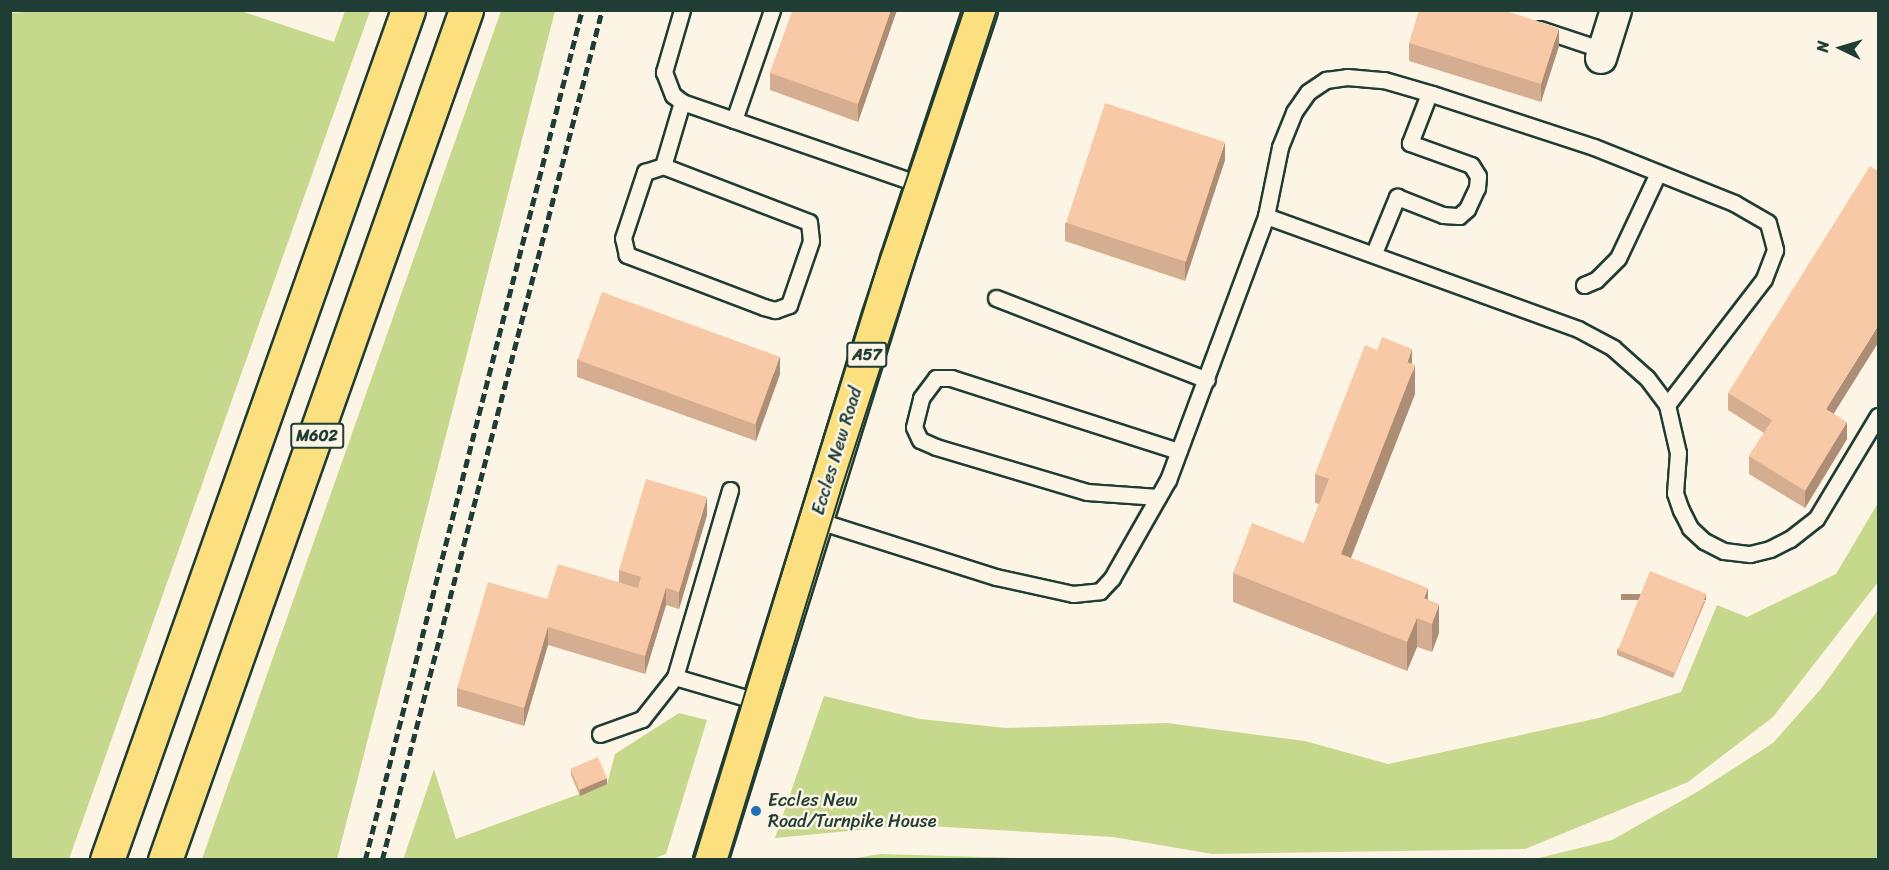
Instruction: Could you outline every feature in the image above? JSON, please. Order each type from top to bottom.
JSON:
[{"type":"main road","name":"M602","points":[[107,860],[408,10]]},
{"type":"main road","name":"M602","points":[[165,860],[466,10]]},
{"type":"main road","name":"Eccles New Road","points":[[710,860],[922,185],[980,10]]},
{"type":"street","points":[[1602,54],[1616,10]]},
{"type":"lane","points":[[682,10],[664,72],[673,95],[682,102],[922,185]]},
{"type":"lane","points":[[734,120],[772,10]]},
{"type":"lane","points":[[1527,25],[1602,54]]},
{"type":"lane","points":[[816,520],[996,577],[1074,594],[1100,591],[1112,578],[1158,497],[1179,451],[1266,216],[1280,147],[1294,112],[1308,92],[1326,80],[1347,77],[1384,80],[1658,173],[1734,203],[1768,224],[1775,250],[1764,279],[1667,405]]},
{"type":"lane","points":[[1374,253],[1397,197],[1443,215],[1459,216],[1467,209],[1477,188],[1478,176],[1471,165],[1410,143],[1429,94]]},
{"type":"lane","points":[[663,166],[682,102]]},
{"type":"lane","points":[[663,166],[809,222],[812,241],[789,305],[775,310],[764,308],[627,255],[623,238],[645,172],[663,166]]},
{"type":"lane","points":[[1584,285],[1596,280],[1618,258],[1658,173]]},
{"type":"lane","points":[[1266,216],[1374,253],[1578,329],[1613,348],[1647,378],[1667,405],[1678,453],[1675,493],[1690,528],[1724,551],[1750,554],[1790,539],[1816,519],[1878,416]]},
{"type":"lane","points":[[996,298],[1207,380]]},
{"type":"lane","points":[[1158,497],[1087,492],[936,447],[920,440],[914,427],[921,398],[927,386],[936,378],[951,378],[1179,451]]},
{"type":"lane","points":[[600,734],[642,719],[675,677],[730,490]]},
{"type":"lane","points":[[675,677],[760,702]]},
{"type":"green space","points":[[241,11],[334,42],[345,11],[370,11],[69,859],[11,860],[10,13]]},
{"type":"green space","points":[[501,11],[555,11],[337,859],[202,859]]},
{"type":"green space","points":[[1878,503],[1878,582],[1773,717],[1688,782],[1525,849],[1212,854],[1113,837],[911,825],[775,838],[824,696],[920,719],[1006,728],[1167,723],[1305,741],[1388,764],[1599,718],[1681,692],[1717,605],[1747,617],[1836,574]]},
{"type":"green space","points":[[1878,610],[1878,859],[1535,859],[1612,840],[1697,792],[1773,743],[1820,690]]},
{"type":"green space","points":[[679,713],[707,720],[666,854],[650,860],[403,860],[434,769],[456,839],[607,784],[615,754]]},
{"type":"green space","points":[[880,854],[1018,858],[1028,859],[850,859]]},
{"type":"building","points":[[793,10],[891,10],[858,104],[770,73]]},
{"type":"building","points":[[1419,10],[1503,10],[1559,28],[1541,84],[1409,43]]},
{"type":"building","points":[[1105,103],[1225,142],[1186,262],[1066,223]]},
{"type":"building","points":[[1870,166],[1878,171],[1878,326],[1826,409],[1847,422],[1805,491],[1749,456],[1772,420],[1728,393]]},
{"type":"building","points":[[602,292],[780,357],[755,424],[577,360]]},
{"type":"building","points":[[1382,337],[1412,349],[1407,362],[1415,365],[1341,554],[1428,588],[1424,598],[1439,604],[1432,624],[1417,618],[1407,642],[1233,573],[1252,523],[1304,543],[1329,479],[1315,474],[1365,345],[1377,350]]},
{"type":"building","points":[[646,479],[707,497],[679,592],[666,588],[645,656],[548,627],[524,708],[457,688],[488,582],[547,599],[558,564],[638,588],[641,577],[619,570]]},
{"type":"building","points":[[1650,571],[1707,594],[1675,673],[1618,650]]},
{"type":"building","points":[[598,757],[607,778],[579,790],[570,769]]},
{"type":"tram line","points":[[694,860],[862,311],[964,10]]},
{"type":"tram line","points":[[728,860],[842,487],[997,10]]},
{"type":"railway","points":[[365,860],[582,10]]},
{"type":"railway","points":[[382,860],[602,10]]},
{"type":"place","name":"Eccles New Road/Turnpike House","points":[[756,811]]}]
